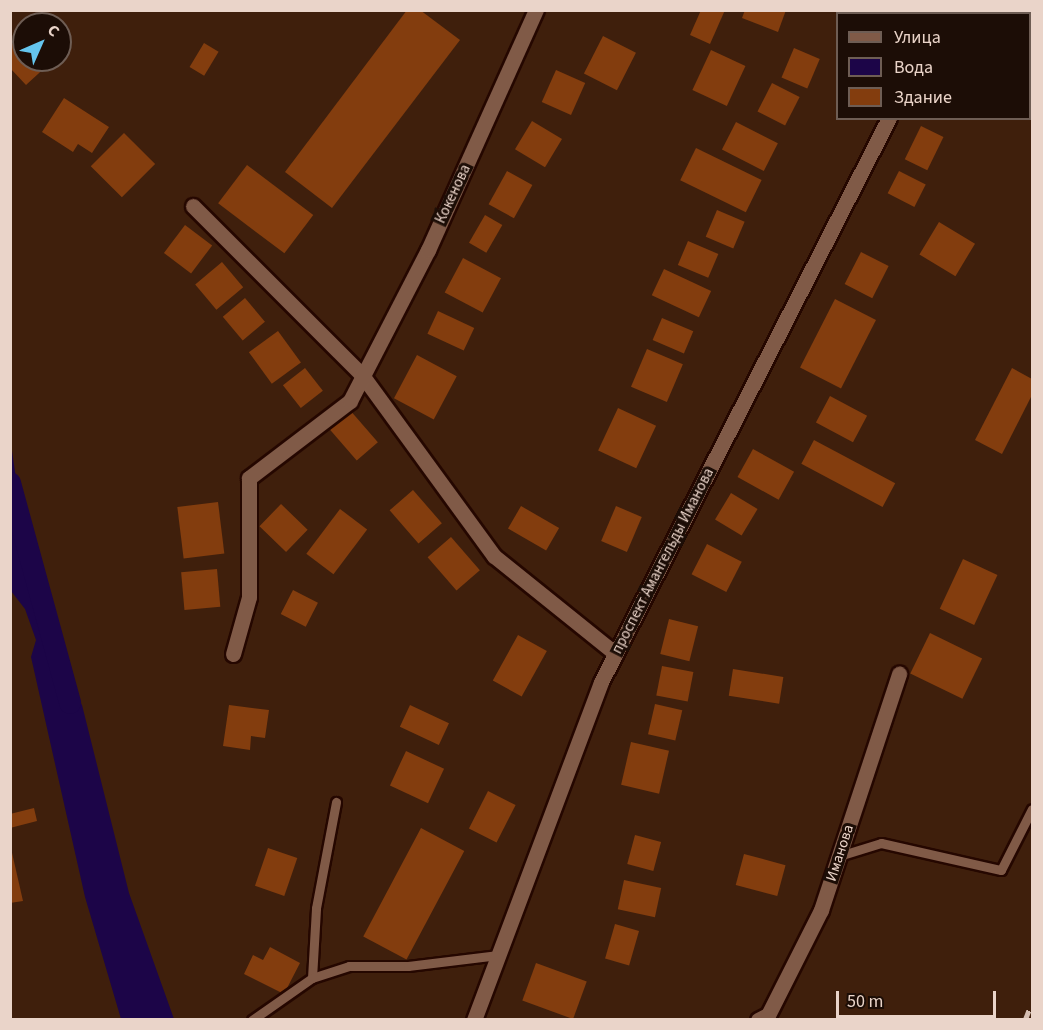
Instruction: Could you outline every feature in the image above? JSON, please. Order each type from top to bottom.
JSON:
[{"type":"street","name":"Кокенова","points":[[233,654],[249,597],[249,478],[350,401],[428,250],[536,10]]},
{"type":"street","name":"проспект Амангельды Иманова","points":[[474,1020],[616,654],[888,120]]},
{"type":"street","points":[[194,206],[362,375],[494,556],[616,654]]},
{"type":"street","name":"Иманова","points":[[758,1020],[768,1014],[821,910],[899,674]]},
{"type":"lane","points":[[312,978],[316,908],[336,802]]},
{"type":"lane","points":[[839,856],[881,843],[1001,870],[1032,809]]},
{"type":"lane","points":[[252,1020],[312,978],[349,966],[408,966],[498,955]]},
{"type":"water","points":[[10,437],[33,596],[56,665],[82,705],[129,893],[174,1019],[121,1019],[85,897],[31,657],[36,640],[25,609],[11,591]]},
{"type":"building","points":[[407,10],[420,10],[460,40],[332,208],[285,172]]},
{"type":"building","points":[[701,10],[725,10],[710,44],[690,35]]},
{"type":"building","points":[[745,10],[786,10],[778,32],[742,18]]},
{"type":"building","points":[[603,36],[636,53],[617,90],[584,73]]},
{"type":"building","points":[[204,43],[219,52],[204,76],[190,67]]},
{"type":"building","points":[[12,44],[12,70],[10,68],[10,46]]},
{"type":"building","points":[[794,48],[820,59],[807,88],[781,77]]},
{"type":"building","points":[[711,50],[745,66],[727,106],[692,90]]},
{"type":"building","points":[[556,70],[585,83],[571,115],[542,102]]},
{"type":"building","points":[[14,72],[40,72],[26,85]]},
{"type":"building","points":[[772,83],[800,97],[785,126],[757,112]]},
{"type":"building","points":[[64,98],[109,127],[92,153],[78,144],[73,152],[42,132]]},
{"type":"building","points":[[532,121],[562,139],[545,167],[515,149]]},
{"type":"building","points":[[736,122],[778,143],[764,171],[722,150]]},
{"type":"building","points":[[921,126],[943,137],[927,170],[905,159]]},
{"type":"building","points":[[124,133],[155,164],[122,197],[91,166]]},
{"type":"building","points":[[696,148],[762,180],[746,212],[680,180]]},
{"type":"building","points":[[247,165],[313,215],[284,253],[218,203]]},
{"type":"building","points":[[507,171],[532,185],[514,218],[489,204]]},
{"type":"building","points":[[899,171],[926,185],[914,207],[888,193]]},
{"type":"building","points":[[717,210],[745,222],[733,248],[706,237]]},
{"type":"building","points":[[485,215],[502,225],[486,253],[469,243]]},
{"type":"building","points":[[939,222],[975,244],[955,276],[919,255]]},
{"type":"building","points":[[185,225],[212,245],[191,273],[164,253]]},
{"type":"building","points":[[688,241],[718,254],[708,278],[678,265]]},
{"type":"building","points":[[861,252],[889,266],[872,298],[845,284]]},
{"type":"building","points":[[463,258],[501,278],[483,313],[445,292]]},
{"type":"building","points":[[222,262],[243,287],[216,310],[195,284]]},
{"type":"building","points":[[664,269],[711,291],[699,317],[652,295]]},
{"type":"building","points":[[245,298],[265,322],[243,340],[223,317]]},
{"type":"building","points":[[835,299],[876,320],[841,388],[800,368]]},
{"type":"building","points":[[438,311],[474,328],[464,351],[427,334]]},
{"type":"building","points":[[662,318],[693,331],[684,353],[653,340]]},
{"type":"building","points":[[278,331],[301,363],[272,384],[249,352]]},
{"type":"building","points":[[647,349],[683,364],[667,402],[631,387]]},
{"type":"building","points":[[417,355],[457,376],[434,419],[394,398]]},
{"type":"building","points":[[305,368],[323,391],[301,408],[283,385]]},
{"type":"building","points":[[1012,368],[1032,379],[1032,395],[1002,454],[975,440]]},
{"type":"building","points":[[830,396],[867,416],[853,442],[816,422]]},
{"type":"building","points":[[618,408],[656,426],[636,468],[598,451]]},
{"type":"building","points":[[349,409],[378,442],[357,461],[328,427]]},
{"type":"building","points":[[814,440],[895,483],[883,507],[801,464]]},
{"type":"building","points":[[753,449],[794,472],[779,500],[737,477]]},
{"type":"building","points":[[413,490],[442,523],[418,544],[390,510]]},
{"type":"building","points":[[731,493],[758,509],[742,536],[715,520]]},
{"type":"building","points":[[218,502],[224,554],[184,559],[177,507]]},
{"type":"building","points":[[281,504],[308,530],[286,552],[259,526]]},
{"type":"building","points":[[521,506],[559,528],[546,551],[508,529]]},
{"type":"building","points":[[616,506],[642,517],[627,552],[601,541]]},
{"type":"building","points":[[340,509],[367,529],[333,574],[306,554]]},
{"type":"building","points":[[451,537],[480,570],[456,591],[428,557]]},
{"type":"building","points":[[707,544],[742,562],[726,592],[692,574]]},
{"type":"building","points":[[963,559],[997,575],[974,625],[940,609]]},
{"type":"building","points":[[217,569],[220,607],[184,610],[181,572]]},
{"type":"building","points":[[293,590],[318,603],[306,627],[281,614]]},
{"type":"building","points":[[669,619],[698,626],[689,661],[660,654]]},
{"type":"building","points":[[930,633],[982,658],[962,699],[910,673]]},
{"type":"building","points":[[518,635],[547,651],[522,696],[493,680]]},
{"type":"building","points":[[662,666],[693,672],[688,702],[656,695]]},
{"type":"building","points":[[733,669],[783,677],[779,704],[729,696]]},
{"type":"building","points":[[655,704],[682,710],[675,741],[648,734]]},
{"type":"building","points":[[229,705],[269,710],[265,738],[251,736],[250,750],[223,746]]},
{"type":"building","points":[[410,705],[449,723],[439,745],[400,727]]},
{"type":"building","points":[[631,742],[669,751],[659,794],[621,785]]},
{"type":"building","points":[[406,751],[444,769],[428,803],[390,785]]},
{"type":"building","points":[[488,791],[516,805],[497,842],[469,828]]},
{"type":"building","points":[[34,808],[37,821],[10,828],[10,814]]},
{"type":"building","points":[[421,828],[464,851],[407,960],[363,937]]},
{"type":"building","points":[[635,835],[661,842],[653,871],[627,864]]},
{"type":"building","points":[[10,844],[23,901],[10,903]]},
{"type":"building","points":[[268,848],[297,858],[284,896],[255,886]]},
{"type":"building","points":[[744,854],[786,865],[777,896],[736,885]]},
{"type":"building","points":[[624,880],[661,888],[655,917],[618,909]]},
{"type":"building","points":[[615,924],[639,931],[629,965],[605,959]]},
{"type":"building","points":[[270,947],[300,963],[284,994],[244,974],[253,955],[263,960]]},
{"type":"building","points":[[536,963],[587,981],[573,1019],[522,1001]]},
{"type":"waterway","points":[[10,483],[70,703]]},
{"type":"railway","points":[[1025,1020],[1032,1002]]}]
